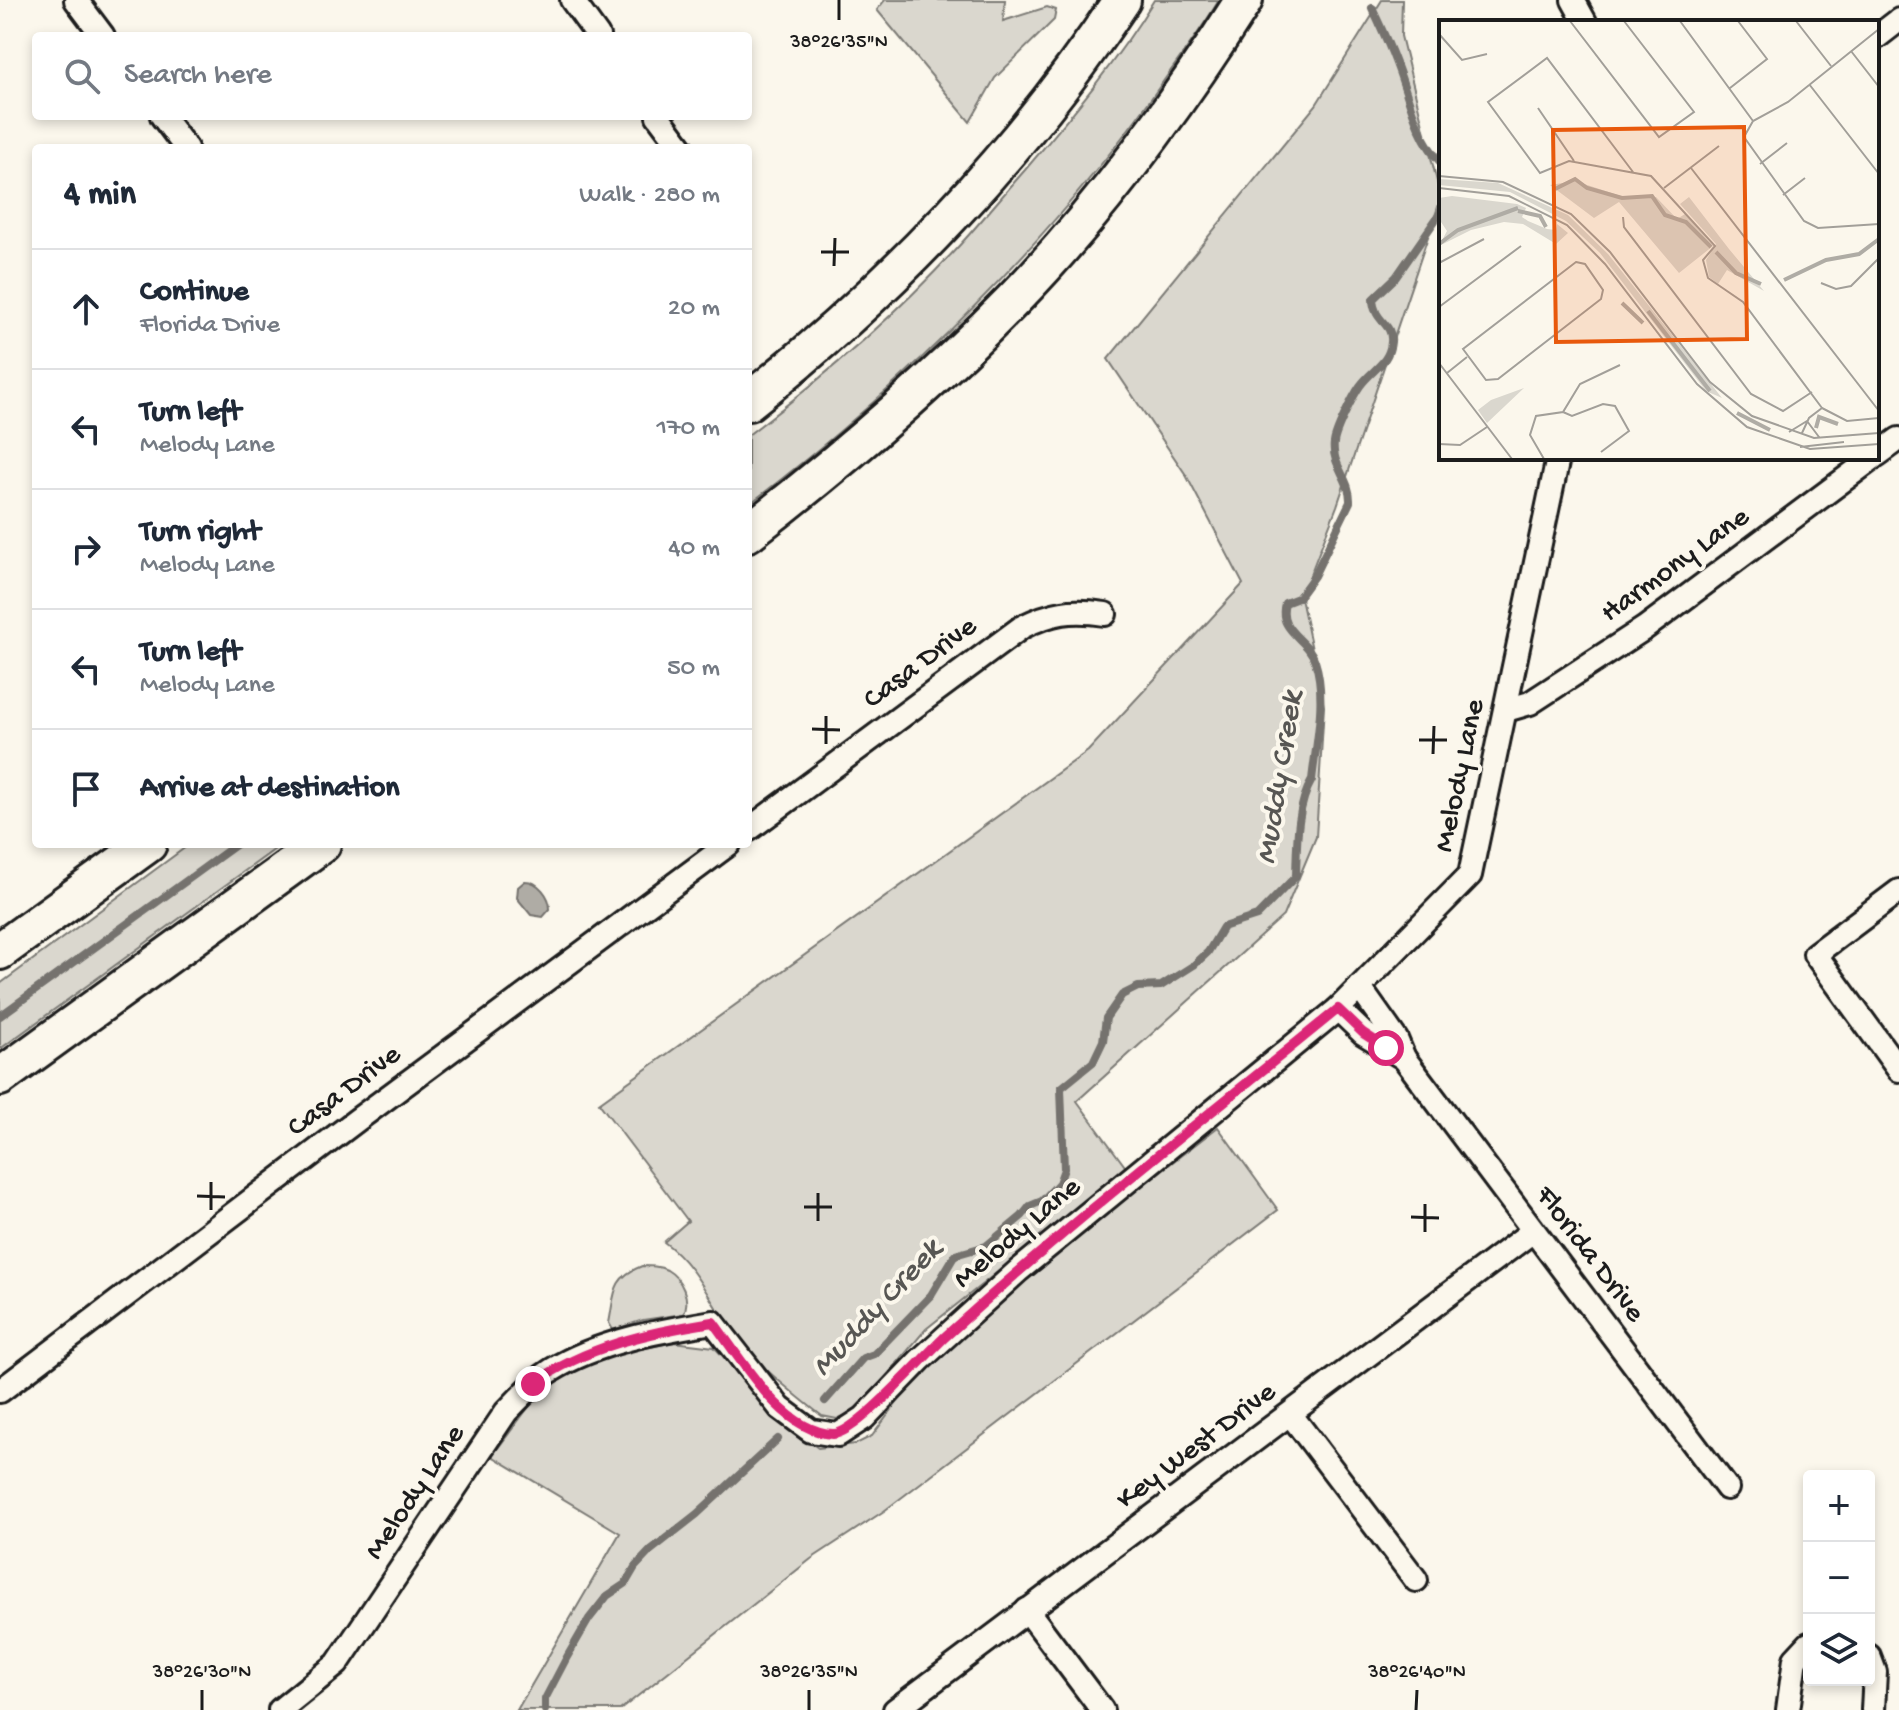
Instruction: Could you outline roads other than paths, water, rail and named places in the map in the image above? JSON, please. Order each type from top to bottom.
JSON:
[{"type":"highway","points":[[752,399],[844,322],[971,193],[1044,108],[1122,0]]},
{"type":"highway","points":[[752,530],[874,431],[1013,300],[1140,152],[1198,73],[1244,0]]},
{"type":"highway","points":[[0,951],[142,848]]},
{"type":"highway","points":[[0,1077],[316,848]]},
{"type":"street","points":[[76,0],[100,32]]},
{"type":"street","points":[[572,0],[595,32]]},
{"type":"street","points":[[1573,0],[1584,20]]},
{"type":"street","points":[[1879,35],[1899,20]]},
{"type":"street","points":[[165,120],[183,144]]},
{"type":"street","points":[[661,120],[679,144]]},
{"type":"street","name":"Harmony Lane","points":[[1879,453],[1899,439]]},
{"type":"street","name":"Melody Lane","points":[[280,1710],[337,1664],[506,1412],[533,1384],[552,1370],[599,1349],[654,1333],[713,1322],[780,1408],[811,1431],[838,1435],[864,1418],[920,1360],[1018,1271],[1360,988],[1470,875],[1558,460]]},
{"type":"street","name":"Harmony Lane","points":[[1506,710],[1530,703],[1645,628],[1870,460]]},
{"type":"street","name":"Casa Drive","points":[[752,827],[1022,627],[1045,615],[1079,610],[1105,614]]},
{"type":"street","name":"Casa Drive","points":[[0,1391],[724,848]]},
{"type":"street","points":[[1899,891],[1815,954],[1899,1070]]},
{"type":"street","name":"Florida Drive","points":[[1360,988],[1396,1039],[1404,1058],[1727,1488]]},
{"type":"street","name":"Florida Drive","points":[[1338,1009],[1363,1033],[1404,1058]]},
{"type":"street","name":"Key West Drive","points":[[895,1710],[1533,1231]]},
{"type":"street","points":[[1291,1415],[1416,1580]]},
{"type":"street","points":[[1027,1610],[1102,1710]]},
{"type":"street","points":[[1788,1710],[1795,1659],[1803,1650]]},
{"type":"street","points":[[1873,1710],[1874,1686]]},
{"type":"waterway","name":"Muddy Creek","points":[[1372,8],[1425,141],[1439,161]]},
{"type":"waterway","name":"Muddy Creek","points":[[825,1401],[863,1358],[874,1354],[931,1295],[955,1255],[986,1246],[1030,1206],[1042,1201],[1059,1183],[1064,1169],[1061,1088],[1093,1062],[1103,1041],[1106,1018],[1122,995],[1138,987],[1161,986],[1194,965],[1208,952],[1223,927],[1257,916],[1296,876],[1298,826],[1312,780],[1320,720],[1320,690],[1311,653],[1285,621],[1285,603],[1298,598],[1314,576],[1350,502],[1348,486],[1335,458],[1335,438],[1357,391],[1387,356],[1391,342],[1389,330],[1377,313],[1373,299],[1396,277],[1439,215]]},
{"type":"waterway","points":[[0,1016],[231,848]]},
{"type":"waterway","name":"Muddy Creek","points":[[545,1710],[545,1699],[567,1657],[589,1619],[607,1596],[625,1584],[651,1550],[697,1514],[778,1439]]}]
